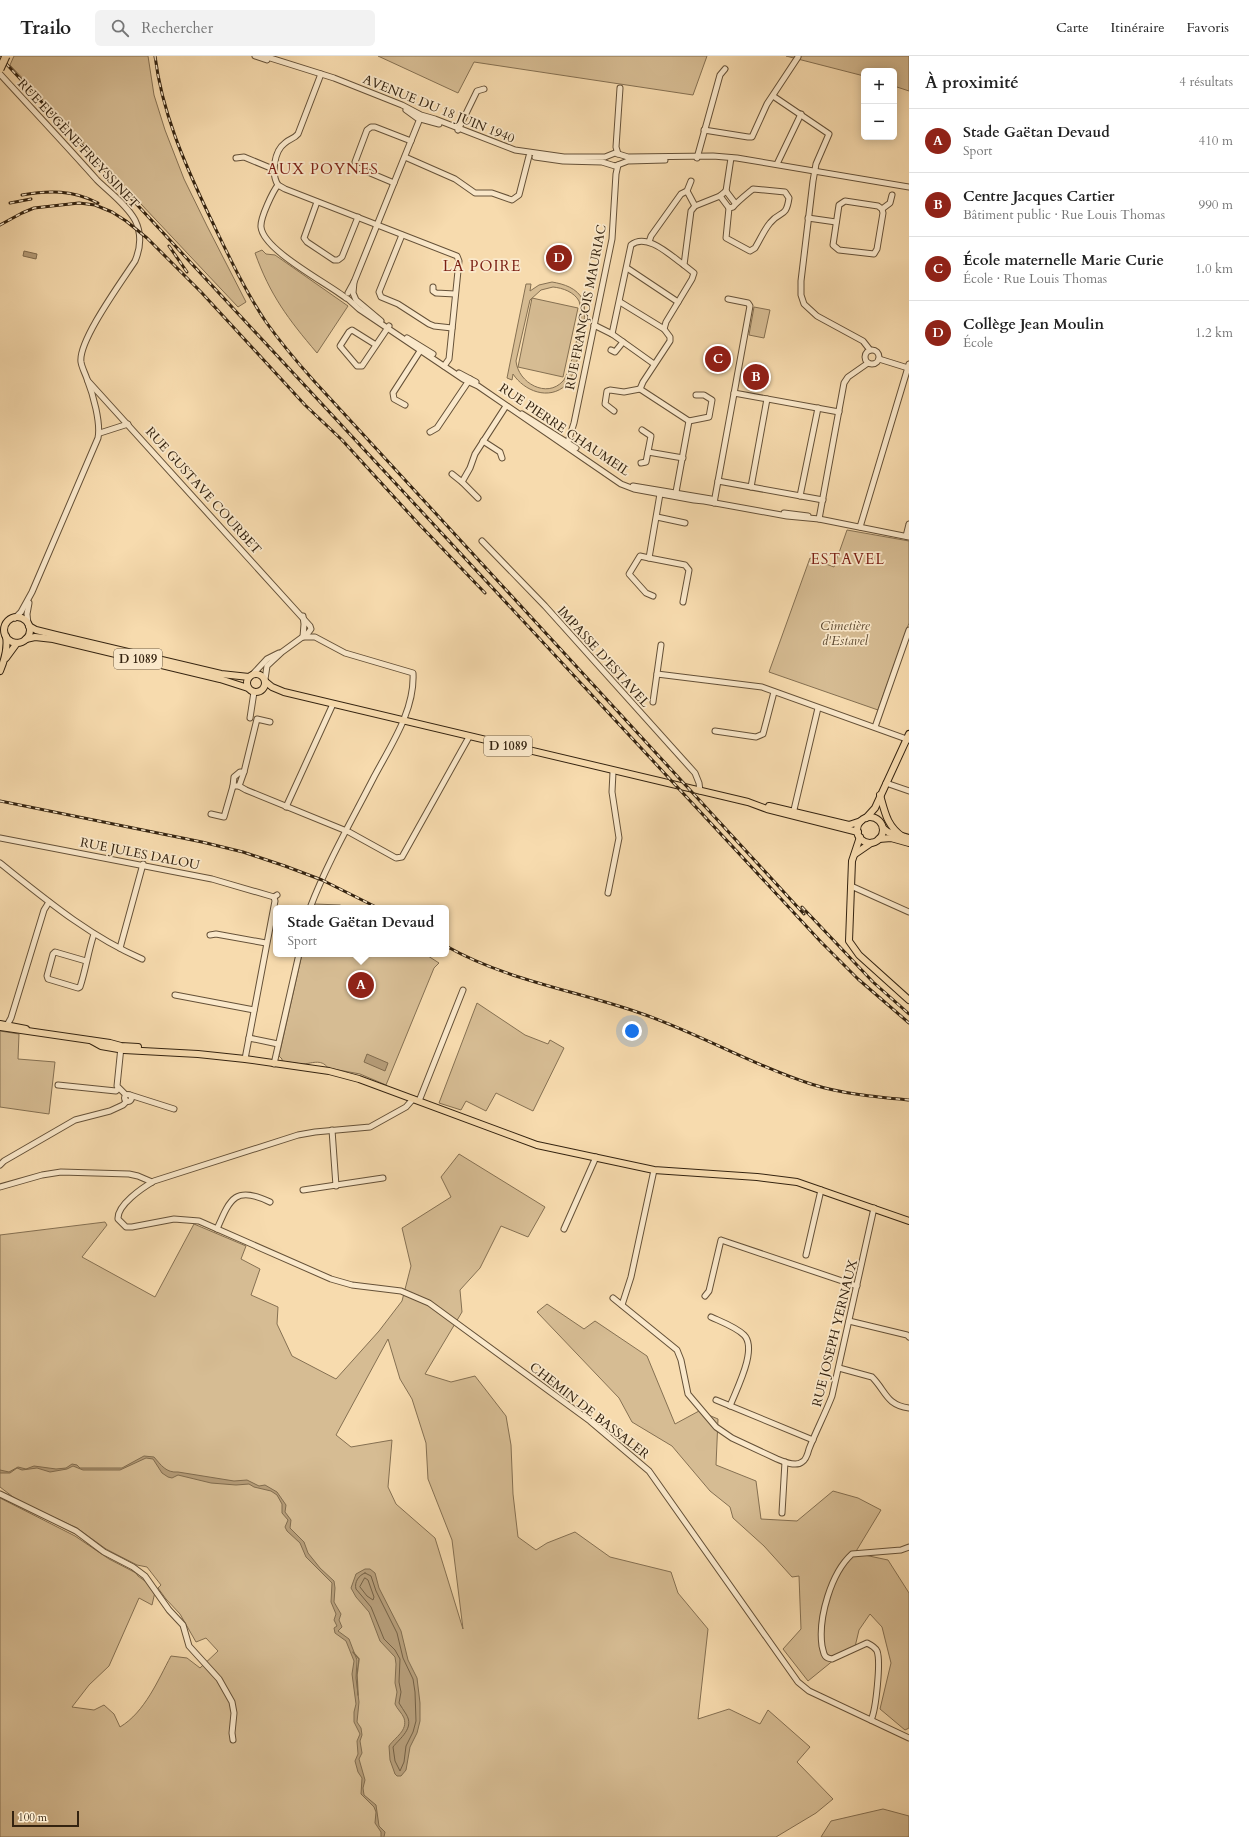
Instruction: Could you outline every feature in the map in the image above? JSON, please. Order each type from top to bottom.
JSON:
[{"type":"highway","points":[[0,69],[6,56]]},
{"type":"main road","points":[[3,664],[7,644],[3,632],[5,625],[12,619]]},
{"type":"main road","points":[[0,621],[24,619],[29,625],[30,632],[26,639],[17,643],[0,671]]},
{"type":"main road","name":"D 1089","points":[[29,625],[36,630],[220,674],[251,676]]},
{"type":"main road","points":[[3,632],[11,641],[17,643]]},
{"type":"main road","name":"D 1089","points":[[26,639],[35,637],[53,639],[220,679],[248,688]]},
{"type":"main road","points":[[258,692],[266,686],[266,681],[259,674],[251,676],[247,683],[248,688],[258,692],[284,692]]},
{"type":"main road","name":"D 1089","points":[[266,681],[272,687],[284,692],[613,772],[759,805],[770,806],[859,835]]},
{"type":"main road","points":[[908,738],[875,808],[858,827],[858,845],[853,857],[848,933],[849,941],[860,955],[909,1000]]},
{"type":"main road","points":[[880,795],[884,815],[888,823],[893,830],[906,838]]},
{"type":"main road","points":[[875,808],[883,828],[888,832],[906,838]]},
{"type":"main road","name":"D 1089","points":[[793,813],[849,825],[863,820]]},
{"type":"main road","points":[[863,820],[873,818],[880,821]]},
{"type":"main road","points":[[879,839],[883,832],[883,828]]},
{"type":"main road","points":[[859,835],[864,841],[871,843]]},
{"type":"main road","points":[[853,857],[871,843],[879,839],[891,838],[909,843]]},
{"type":"main road","points":[[3,1026],[110,1043],[120,1048],[167,1049],[177,1052],[245,1059],[329,1071],[359,1079],[537,1145],[654,1170],[797,1182],[909,1221]]},
{"type":"street","name":"AVENUE DU 18 JUIN 1940","points":[[255,56],[320,75],[402,108],[420,117],[515,150],[564,157],[616,155],[628,157],[697,157],[777,164],[909,187]]},
{"type":"street","name":"AVENUE DU 18 JUIN 1940","points":[[264,56],[382,97],[420,117]]},
{"type":"street","points":[[704,130],[748,137],[752,136],[767,104],[798,58]]},
{"type":"street","points":[[697,157],[720,75],[726,69]]},
{"type":"street","name":"RUE EUGÈNE FREYSSINET","points":[[0,74],[126,208],[134,219],[138,228],[140,240],[139,252],[89,334],[81,352],[81,361],[88,380]]},
{"type":"street","points":[[320,75],[298,134],[282,146],[273,169],[278,184],[285,189],[317,202],[457,256],[459,260],[449,359],[445,365]]},
{"type":"street","points":[[616,165],[620,88]]},
{"type":"street","points":[[458,130],[477,91],[484,89]]},
{"type":"street","points":[[773,96],[829,134],[814,171],[800,287],[804,304],[817,316],[863,341],[870,350],[878,353],[878,359],[873,364],[868,363],[846,379],[819,520]]},
{"type":"street","points":[[777,164],[801,114]]},
{"type":"street","points":[[278,184],[260,225],[262,232],[270,245],[280,254],[334,289],[350,295],[420,117]]},
{"type":"street","points":[[394,183],[356,167],[355,162],[367,130],[375,126],[410,141]]},
{"type":"street","name":"AVENUE DU 18 JUIN 1940","points":[[458,130],[517,153],[550,160],[602,162],[616,165],[628,161],[697,157]]},
{"type":"street","points":[[616,155],[622,158],[616,165]]},
{"type":"street","points":[[405,157],[455,179],[475,193],[492,193],[505,199],[516,199],[519,195],[529,156]]},
{"type":"street","points":[[236,158],[244,157],[273,169]]},
{"type":"street","name":"AVENUE DU 18 JUIN 1940","points":[[731,160],[809,172],[814,171]]},
{"type":"street","points":[[684,265],[691,211],[695,206],[720,196],[726,191],[731,160]]},
{"type":"street","name":"RUE FRANÇOIS MAURIAC","points":[[567,444],[574,423],[612,239],[616,165]]},
{"type":"street","points":[[649,242],[651,236],[681,194],[687,191],[691,181]]},
{"type":"street","points":[[720,196],[729,208],[726,238],[750,251],[755,248],[772,220],[784,213],[787,209],[789,198],[785,192],[758,189],[753,190],[744,198],[735,202],[733,207],[729,208]]},
{"type":"street","points":[[687,191],[695,206]]},
{"type":"street","points":[[726,191],[735,202]]},
{"type":"street","points":[[882,209],[890,204],[892,195]]},
{"type":"street","points":[[845,201],[878,206],[882,209],[883,213],[877,249],[874,254],[839,250],[835,248],[833,245],[839,205],[845,201]]},
{"type":"street","points":[[317,202],[304,238],[307,242],[334,260],[338,260],[342,257],[358,217]]},
{"type":"street","points":[[808,218],[836,222]]},
{"type":"street","points":[[402,235],[379,292],[381,297],[398,304],[429,324],[452,328]]},
{"type":"street","points":[[612,334],[632,245],[635,242],[649,242],[694,273],[692,279],[666,322],[664,329]]},
{"type":"street","points":[[627,268],[678,302]]},
{"type":"street","points":[[433,287],[436,293],[455,294]]},
{"type":"street","name":"RUE PIERRE CHAUMEIL","points":[[350,295],[388,327],[623,482],[632,486],[666,490],[793,517],[819,520],[907,536]]},
{"type":"street","points":[[715,501],[750,306],[748,303],[728,299]]},
{"type":"street","points":[[620,302],[664,329],[670,337],[670,341],[654,364],[640,389]]},
{"type":"street","points":[[594,324],[612,334],[654,364]]},
{"type":"street","points":[[376,345],[352,330],[340,346],[359,367],[362,366],[376,345],[388,327]]},
{"type":"street","points":[[611,350],[615,352],[624,342]]},
{"type":"street","points":[[405,405],[394,399],[393,393],[422,349]]},
{"type":"street","points":[[868,363],[864,357],[870,350]]},
{"type":"street","points":[[860,527],[909,366],[878,359]]},
{"type":"street","points":[[12,619],[21,612],[32,592],[100,433],[88,380]]},
{"type":"street","name":"RUE GUSTAVE COURBET","points":[[88,380],[303,616],[312,631]]},
{"type":"street","points":[[430,432],[437,428],[469,380]]},
{"type":"street","name":"RUE PIERRE CHAUMEIL","points":[[469,380],[506,406],[567,444],[625,486],[681,498],[715,501]]},
{"type":"street","points":[[614,411],[605,404],[608,391],[624,392],[640,389],[689,421],[709,417],[712,400],[704,395],[696,395]]},
{"type":"street","points":[[734,393],[839,412]]},
{"type":"street","points":[[751,487],[767,399]]},
{"type":"street","points":[[462,482],[470,468],[475,454],[506,406]]},
{"type":"street","points":[[800,496],[818,408]]},
{"type":"street","points":[[681,498],[676,492],[689,421]]},
{"type":"street","points":[[100,433],[128,424]]},
{"type":"street","points":[[641,463],[646,462],[651,436],[642,430]]},
{"type":"street","points":[[483,441],[500,452],[502,458]]},
{"type":"street","points":[[648,452],[683,458]]},
{"type":"street","points":[[452,474],[478,498]]},
{"type":"street","points":[[718,481],[823,500]]},
{"type":"street","points":[[649,558],[660,494],[666,490]]},
{"type":"street","points":[[656,518],[685,523]]},
{"type":"street","points":[[907,536],[909,524]]},
{"type":"street","name":"IMPASSE D'ESTAVEL","points":[[482,541],[545,606],[695,773],[699,783],[700,792]]},
{"type":"street","points":[[653,596],[646,593],[629,574],[640,556],[685,565],[689,570],[683,602]]},
{"type":"street","points":[[29,625],[27,610],[32,592]]},
{"type":"street","points":[[303,637],[306,623]]},
{"type":"street","points":[[875,727],[909,630]]},
{"type":"street","points":[[266,681],[268,666],[282,652],[312,631],[328,644]]},
{"type":"street","points":[[303,637],[315,637],[345,653],[413,673],[413,680],[404,721],[346,831],[311,905]]},
{"type":"street","points":[[652,702],[661,644]]},
{"type":"street","points":[[251,676],[267,659],[282,652]]},
{"type":"street","points":[[657,674],[762,687],[818,708],[908,738]]},
{"type":"street","points":[[250,718],[258,692]]},
{"type":"street","points":[[715,731],[756,737],[760,736],[763,734],[774,692]]},
{"type":"street","points":[[286,807],[332,704]]},
{"type":"street","points":[[793,813],[818,708]]},
{"type":"street","points":[[239,786],[257,719],[270,722]]},
{"type":"street","points":[[233,786],[239,786],[346,831],[396,858],[399,858],[402,857],[468,737]]},
{"type":"street","points":[[211,814],[224,816],[236,774],[244,772]]},
{"type":"street","points":[[608,893],[618,838],[612,792],[613,772]]},
{"type":"street","points":[[886,782],[909,791]]},
{"type":"street","name":"RUE JULES DALOU","points":[[0,838],[144,864],[212,879],[276,896],[274,905]]},
{"type":"street","points":[[0,863],[49,902],[94,934],[142,959]]},
{"type":"street","points":[[120,948],[144,864]]},
{"type":"street","points":[[851,886],[909,912]]},
{"type":"street","points":[[3,1026],[11,1018],[44,910],[49,902]]},
{"type":"street","name":"RUE JULES DALOU","points":[[266,943],[273,910]]},
{"type":"street","points":[[86,961],[56,952],[53,954],[47,976],[48,979],[78,988],[80,987],[87,966],[86,961],[94,934]]},
{"type":"street","points":[[210,935],[216,934],[266,943],[245,1059]]},
{"type":"street","points":[[274,1064],[298,957]]},
{"type":"street","points":[[136,1176],[144,1187],[152,1182],[284,1139],[315,1132],[370,1127],[406,1107],[415,1100],[463,990]]},
{"type":"street","points":[[175,995],[254,1010]]},
{"type":"street","points":[[11,1018],[14,1028]]},
{"type":"street","points":[[249,1038],[278,1044]]},
{"type":"street","points":[[118,1089],[117,1083],[120,1048]]},
{"type":"street","points":[[108,1089],[117,1083]]},
{"type":"street","points":[[58,1085],[116,1091],[118,1089],[128,1095],[142,1098],[174,1109]]},
{"type":"street","points":[[128,1095],[124,1098],[128,1101]]},
{"type":"street","points":[[0,1165],[4,1161],[75,1120],[110,1111],[124,1105],[128,1101],[142,1098]]},
{"type":"street","points":[[332,1130],[336,1186]]},
{"type":"street","points":[[564,1229],[596,1157]]},
{"type":"street","points":[[622,1305],[631,1277],[654,1170]]},
{"type":"street","points":[[0,1186],[42,1175],[61,1172],[136,1176],[152,1182]]},
{"type":"street","points":[[303,1190],[383,1178]]},
{"type":"street","name":"CHEMIN DE BASSALER","points":[[144,1187],[119,1212],[118,1220],[126,1227],[174,1219],[199,1221],[331,1279],[352,1285],[401,1291],[421,1298],[436,1308],[565,1402],[628,1452],[649,1471],[798,1682],[809,1691],[909,1738]]},
{"type":"street","points":[[806,1255],[821,1190]]},
{"type":"street","points":[[217,1229],[226,1207],[236,1197],[254,1194],[270,1202]]},
{"type":"street","name":"RUE JOSEPH YERNAUX","points":[[785,1462],[798,1464],[802,1462],[807,1455],[832,1396],[874,1208]]},
{"type":"street","points":[[705,1296],[709,1291],[721,1240],[857,1286]]},
{"type":"street","points":[[613,1298],[677,1350],[688,1394],[716,1427],[732,1438],[785,1462],[782,1513]]},
{"type":"street","points":[[712,1317],[737,1330],[745,1336],[749,1344],[750,1353],[730,1406]]},
{"type":"street","points":[[849,1321],[907,1335],[909,1337]]},
{"type":"street","points":[[839,1368],[872,1377],[885,1396],[892,1403],[899,1407],[909,1408]]},
{"type":"street","points":[[716,1400],[813,1440]]},
{"type":"street","points":[[0,1494],[76,1531],[104,1552],[133,1567],[145,1576],[169,1610],[182,1625],[189,1646],[219,1679],[232,1702],[234,1713],[232,1733],[233,1740]]},
{"type":"street","points":[[871,1720],[875,1705],[878,1659],[877,1651],[868,1643],[832,1659],[827,1658],[824,1656],[822,1642],[822,1619],[831,1586],[846,1559],[852,1554],[901,1550],[909,1547]]},
{"type":"green space","points":[[14,56],[148,56],[154,95],[165,130],[184,179],[246,302],[238,307],[10,65]]},
{"type":"green space","points":[[378,56],[707,56],[693,95],[474,62],[458,93]]},
{"type":"green space","points":[[786,56],[909,56],[909,91],[897,87],[897,68],[861,68],[861,75]]},
{"type":"green space","points":[[262,250],[266,254],[275,255],[348,306],[317,353],[297,329],[267,282],[255,253]]},
{"type":"green space","points":[[552,282],[570,287],[577,292],[583,300],[584,307],[581,344],[578,358],[570,379],[566,385],[559,390],[545,393],[530,389],[513,374],[512,380],[507,378],[526,284],[531,284],[530,291],[539,285]],"holes":[[[553,287],[564,289],[577,298],[579,301],[581,319],[575,349],[566,377],[556,386],[549,389],[534,386],[528,382],[522,376],[516,361],[530,300],[541,290]]]},
{"type":"green space","points":[[532,298],[578,308],[563,377],[518,367]]},
{"type":"green space","points":[[754,307],[770,310],[764,338],[749,335]]},
{"type":"green space","name":"Cimetière d'Estavel","points":[[847,530],[909,541],[909,623],[878,710],[769,672],[810,558],[834,567]]},
{"type":"green space","points":[[315,904],[340,905],[314,905]]},
{"type":"green space","points":[[301,957],[430,957],[439,963],[434,968],[386,1085],[360,1074],[328,1068],[319,1062],[302,1064],[282,1061],[279,1056]]},
{"type":"green space","points":[[477,1003],[525,1035],[548,1044],[550,1040],[564,1048],[533,1111],[496,1093],[486,1111],[466,1101],[461,1110],[439,1103]]},
{"type":"green space","points":[[0,1031],[19,1034],[18,1059],[55,1062],[49,1114],[0,1107]]},
{"type":"green space","points":[[459,1154],[545,1207],[528,1237],[501,1226],[480,1268],[460,1290],[462,1312],[425,1374],[451,1382],[475,1376],[506,1416],[511,1445],[513,1494],[518,1537],[536,1550],[547,1543],[575,1532],[610,1557],[671,1572],[678,1593],[708,1629],[698,1719],[729,1709],[760,1724],[768,1710],[810,1747],[797,1762],[833,1799],[816,1813],[776,1837],[0,1837],[0,1498],[75,1536],[109,1559],[136,1573],[149,1584],[155,1592],[152,1605],[139,1598],[109,1666],[89,1685],[72,1707],[94,1710],[104,1705],[114,1714],[120,1727],[129,1721],[144,1704],[171,1656],[187,1658],[200,1668],[218,1651],[206,1638],[196,1642],[180,1614],[158,1588],[161,1585],[147,1567],[137,1565],[106,1549],[77,1528],[17,1500],[0,1487],[0,1235],[105,1222],[107,1225],[82,1257],[155,1297],[194,1224],[246,1246],[241,1259],[260,1269],[251,1295],[278,1307],[277,1324],[292,1356],[336,1379],[379,1331],[402,1301],[411,1266],[402,1228],[451,1197],[441,1177]],"holes":[[[388,1339],[400,1379],[412,1399],[426,1443],[428,1479],[452,1540],[463,1629],[435,1538],[396,1504],[388,1487],[392,1440],[351,1447],[336,1435]]]},
{"type":"green space","points":[[547,1304],[584,1329],[595,1321],[647,1356],[675,1424],[699,1411],[718,1419],[716,1465],[756,1481],[761,1519],[797,1521],[833,1491],[858,1498],[881,1510],[855,1553],[888,1560],[909,1593],[909,1728],[905,1730],[880,1709],[891,1663],[882,1627],[870,1614],[859,1630],[854,1651],[840,1655],[808,1681],[783,1649],[801,1629],[799,1576],[792,1577],[764,1546],[733,1518],[730,1507],[710,1491],[672,1446],[632,1422],[619,1398],[537,1312]]},
{"type":"green space","points":[[883,1809],[909,1816],[909,1837],[821,1837],[831,1821]]},
{"type":"water","points":[[24,251],[37,254],[36,259],[23,256]]},
{"type":"water","points":[[367,1054],[388,1063],[385,1071],[364,1062]]},
{"type":"water","points":[[144,1456],[154,1457],[164,1468],[170,1471],[234,1481],[247,1480],[259,1486],[265,1485],[277,1492],[286,1505],[285,1512],[291,1520],[290,1528],[304,1542],[308,1553],[320,1568],[334,1581],[334,1602],[341,1614],[339,1620],[342,1627],[338,1631],[349,1639],[357,1660],[356,1678],[359,1702],[357,1722],[361,1728],[362,1735],[360,1741],[362,1753],[359,1759],[365,1780],[363,1788],[364,1795],[376,1805],[379,1826],[385,1832],[384,1837],[381,1837],[381,1832],[375,1823],[376,1812],[374,1807],[361,1794],[362,1778],[358,1772],[355,1761],[358,1754],[357,1741],[360,1734],[354,1722],[356,1704],[352,1674],[354,1661],[346,1641],[335,1633],[334,1628],[337,1626],[334,1620],[336,1614],[331,1602],[332,1583],[306,1557],[300,1543],[287,1531],[285,1527],[288,1520],[282,1513],[282,1504],[277,1495],[271,1491],[254,1487],[249,1484],[236,1485],[211,1483],[178,1475],[172,1478],[168,1477],[162,1473],[153,1459],[146,1458],[120,1470],[83,1470],[73,1466],[67,1469],[50,1472],[37,1468],[22,1470],[17,1468],[10,1473],[0,1473],[0,1470],[9,1472],[18,1467],[26,1469],[34,1466],[56,1469],[66,1468],[72,1464],[77,1465],[80,1468],[122,1468]]},
{"type":"water","points":[[365,1569],[370,1569],[375,1573],[379,1588],[401,1631],[408,1660],[417,1678],[420,1703],[420,1721],[417,1733],[410,1747],[406,1770],[401,1776],[397,1776],[395,1774],[390,1760],[389,1746],[403,1730],[405,1723],[403,1716],[395,1704],[397,1692],[395,1683],[395,1657],[380,1641],[369,1612],[356,1597],[351,1588],[356,1574]]},
{"type":"waterway","points":[[353,1652],[359,1659],[357,1675],[358,1695]]},
{"type":"railway","points":[[155,56],[158,77],[169,117],[191,175],[242,282],[272,330],[314,381],[804,914]]},
{"type":"railway","points":[[0,57],[821,942],[858,979],[909,1023]]},
{"type":"railway","points":[[22,195],[42,192],[61,192],[70,193],[98,203]]},
{"type":"railway","points":[[10,203],[31,199]]},
{"type":"railway","points":[[0,225],[34,208],[79,203],[95,205],[112,212],[126,221],[147,238],[201,292],[305,405],[342,440],[416,521],[485,593]]},
{"type":"railway","points":[[169,246],[187,272]]},
{"type":"railway","points":[[0,801],[202,842],[243,852],[322,880],[372,905]]},
{"type":"railway","points":[[802,907],[873,982],[909,1014]]},
{"type":"railway","points":[[449,948],[492,968],[540,984],[613,1004],[659,1020],[767,1068],[811,1084],[847,1093],[909,1100]]},
{"type":"place","name":"Collège Jean Moulin","points":[[559,258]]},
{"type":"place","name":"École maternelle Marie Curie","points":[[718,359]]},
{"type":"place","name":"Centre Jacques Cartier","points":[[756,377]]},
{"type":"place","name":"Stade Gaëtan Devaud","points":[[361,985]]},
{"type":"district","name":"AUX POYNES","points":[[323,169]]},
{"type":"district","name":"LA POIRE","points":[[482,266]]},
{"type":"district","name":"ESTAVEL","points":[[848,559]]}]
